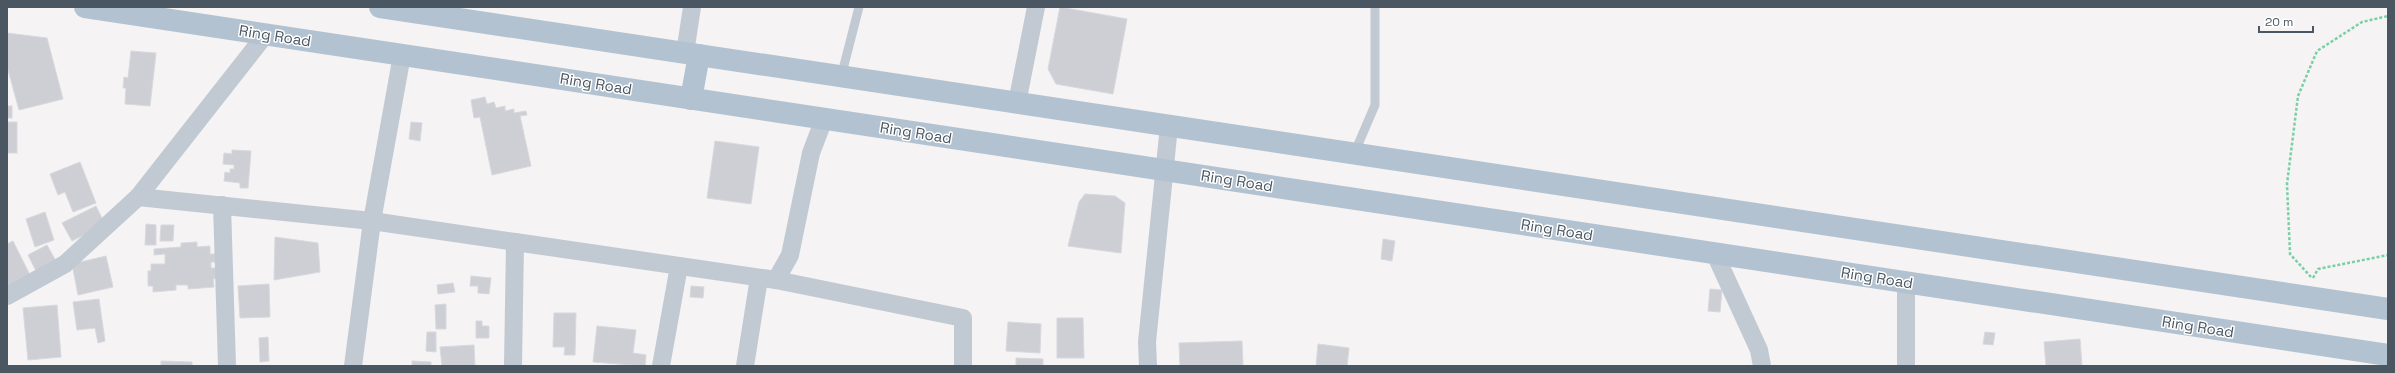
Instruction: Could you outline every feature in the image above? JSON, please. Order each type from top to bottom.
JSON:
[{"type":"main road","name":"Ring Road","points":[[85,7],[2388,356]]},
{"type":"main road","points":[[380,7],[1354,154],[2308,288],[2388,309]]},
{"type":"main road","points":[[691,99],[692,54]]},
{"type":"street","points":[[692,7],[692,54]]},
{"type":"street","points":[[1017,103],[1036,7]]},
{"type":"street","points":[[7,296],[65,264],[138,197],[266,34]]},
{"type":"street","points":[[353,366],[372,221],[402,55]]},
{"type":"street","points":[[745,366],[767,279],[790,255],[811,153],[824,119]]},
{"type":"street","points":[[1148,366],[1147,342],[1163,170],[1169,126]]},
{"type":"street","points":[[138,197],[372,221],[516,242],[767,279],[963,318],[963,366]]},
{"type":"street","points":[[222,205],[227,366]]},
{"type":"street","points":[[513,366],[516,242]]},
{"type":"street","points":[[1715,254],[1759,350],[1762,366]]},
{"type":"street","points":[[661,366],[679,266]]},
{"type":"street","points":[[1906,283],[1906,366]]},
{"type":"lane","points":[[841,77],[859,7]]},
{"type":"lane","points":[[1354,154],[1375,105],[1375,7]]},
{"type":"path","points":[[2308,288],[2290,254],[2287,184],[2298,96],[2317,51],[2362,22],[2388,16]]},
{"type":"path","points":[[2308,288],[2318,268],[2388,255]]},
{"type":"building","points":[[1060,7],[1127,19],[1113,94],[1056,84],[1048,69]]},
{"type":"building","points":[[7,33],[47,38],[63,99],[19,110],[7,66]]},
{"type":"building","points":[[131,51],[156,53],[150,106],[125,104],[126,88],[123,88],[124,77],[128,78]]},
{"type":"building","points":[[485,97],[487,104],[494,102],[496,108],[505,106],[505,111],[514,109],[514,113],[526,111],[527,115],[520,116],[531,166],[492,175],[480,117],[474,118],[471,100]]},
{"type":"building","points":[[7,106],[12,106],[12,118],[7,118]]},
{"type":"building","points":[[7,122],[17,122],[17,153],[7,153]]},
{"type":"building","points":[[411,122],[422,123],[420,141],[409,139]]},
{"type":"building","points":[[715,141],[759,147],[751,204],[707,198]]},
{"type":"building","points":[[232,150],[251,151],[248,188],[240,188],[240,183],[224,181],[225,172],[230,173],[230,169],[234,169],[234,165],[223,164],[224,153],[232,154]]},
{"type":"building","points":[[80,162],[96,203],[73,212],[65,192],[58,195],[50,174]]},
{"type":"building","points":[[1085,194],[1115,196],[1125,203],[1121,253],[1068,246],[1079,202]]},
{"type":"building","points":[[96,206],[105,224],[72,241],[62,223]]},
{"type":"building","points":[[45,212],[54,240],[35,247],[26,219]]},
{"type":"building","points":[[146,224],[156,225],[156,245],[145,245]]},
{"type":"building","points":[[161,225],[174,225],[173,241],[160,241]]},
{"type":"building","points":[[275,237],[318,243],[320,272],[274,280]]},
{"type":"building","points":[[1383,239],[1395,241],[1392,261],[1381,259]]},
{"type":"building","points":[[13,241],[31,277],[7,289],[7,244]]},
{"type":"building","points":[[197,242],[197,247],[210,246],[210,254],[216,254],[216,262],[211,262],[211,268],[218,268],[218,278],[213,279],[214,287],[188,289],[188,285],[176,285],[176,290],[153,292],[153,286],[148,286],[148,271],[151,271],[151,264],[165,264],[165,254],[154,255],[154,249],[181,247],[181,243]]},
{"type":"building","points":[[47,245],[56,261],[36,271],[28,255]]},
{"type":"building","points":[[106,256],[113,287],[78,295],[72,264]]},
{"type":"building","points":[[471,276],[491,278],[489,294],[478,293],[478,286],[470,286]]},
{"type":"building","points":[[453,283],[455,292],[438,294],[437,285]]},
{"type":"building","points":[[269,284],[270,317],[240,318],[238,286]]},
{"type":"building","points":[[691,286],[704,287],[703,298],[690,297]]},
{"type":"building","points":[[1710,289],[1722,290],[1720,312],[1708,311]]},
{"type":"building","points":[[99,299],[105,341],[98,343],[95,328],[77,330],[73,302]]},
{"type":"building","points":[[446,304],[446,329],[436,329],[435,305]]},
{"type":"building","points":[[57,305],[61,357],[28,360],[23,308]]},
{"type":"building","points":[[554,313],[576,313],[575,355],[564,355],[565,347],[553,347]]},
{"type":"building","points":[[1057,318],[1083,318],[1084,358],[1057,358]]},
{"type":"building","points":[[476,321],[482,321],[482,326],[489,326],[489,338],[476,338]]},
{"type":"building","points":[[1008,322],[1041,324],[1040,353],[1006,351]]},
{"type":"building","points":[[597,326],[636,330],[633,353],[646,355],[645,366],[593,362]]},
{"type":"building","points":[[427,332],[436,332],[436,352],[426,351]]},
{"type":"building","points":[[1985,332],[1995,333],[1993,345],[1983,344]]},
{"type":"building","points":[[268,337],[269,361],[260,362],[259,338]]},
{"type":"building","points":[[2080,339],[2082,366],[2046,366],[2044,342]]},
{"type":"building","points":[[1242,341],[1243,366],[1180,366],[1179,343]]},
{"type":"building","points":[[1318,344],[1349,348],[1347,366],[1316,366]]},
{"type":"building","points":[[474,345],[475,366],[442,366],[440,347]]},
{"type":"building","points":[[1016,358],[1043,359],[1043,366],[1016,366]]},
{"type":"building","points":[[161,361],[192,362],[192,366],[161,366]]},
{"type":"building","points":[[412,361],[431,362],[431,366],[412,366]]}]
